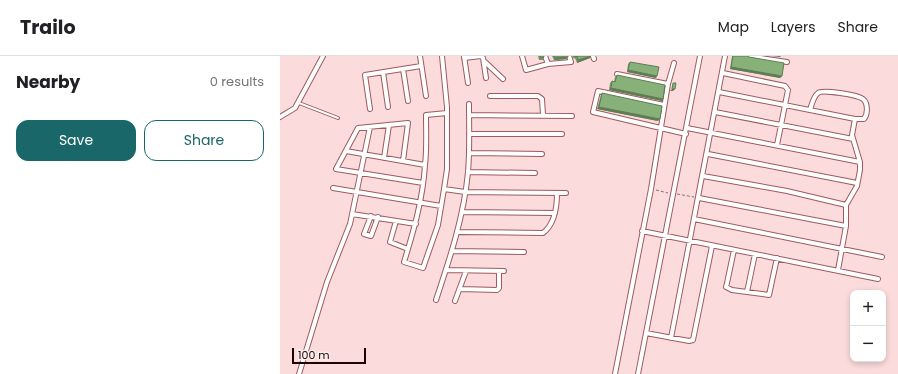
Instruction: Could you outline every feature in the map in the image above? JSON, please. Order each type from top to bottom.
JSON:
[{"type":"street","points":[[280,117],[295,108],[299,103],[323,56]]},
{"type":"street","points":[[420,56],[426,96]]},
{"type":"street","points":[[442,56],[447,107],[447,113],[447,169],[438,225],[423,268],[404,262],[416,224],[423,183],[425,165],[426,115],[447,113]]},
{"type":"street","points":[[468,83],[464,57],[481,56],[484,61],[503,79]]},
{"type":"street","points":[[522,56],[526,70],[548,64],[571,62],[569,56]]},
{"type":"street","points":[[545,56],[548,64]]},
{"type":"street","points":[[638,374],[700,56]]},
{"type":"street","points":[[671,338],[708,154],[725,56]]},
{"type":"street","points":[[748,56],[787,62]]},
{"type":"street","points":[[484,61],[486,78]]},
{"type":"street","points":[[615,374],[661,129],[664,105],[674,63]]},
{"type":"street","points":[[370,109],[365,75],[421,66]]},
{"type":"street","points":[[403,69],[408,101]]},
{"type":"street","points":[[383,72],[388,107]]},
{"type":"street","points":[[723,72],[782,84],[788,90],[777,145]]},
{"type":"street","points":[[617,74],[668,84]]},
{"type":"street","points":[[719,92],[855,119],[862,120],[866,117],[866,103],[861,97],[821,90],[812,101],[810,110]]},
{"type":"street","points":[[664,105],[598,91],[593,112],[686,134]]},
{"type":"street","points":[[490,96],[538,96],[542,99],[542,116]]},
{"type":"street","points":[[436,300],[448,270],[459,232],[468,172],[469,104]]},
{"type":"street","points":[[715,112],[853,139]]},
{"type":"street","points":[[469,115],[572,116]]},
{"type":"street","points":[[838,270],[846,226],[846,205],[857,184],[860,162],[853,139],[855,119]]},
{"type":"street","points":[[403,161],[408,123],[358,128],[336,169],[423,183]]},
{"type":"street","points":[[384,158],[389,125]]},
{"type":"street","points":[[299,374],[327,282],[344,240],[352,214],[358,193],[370,127]]},
{"type":"street","points":[[687,128],[860,162]]},
{"type":"street","points":[[469,134],[562,134]]},
{"type":"street","points":[[346,152],[425,165]]},
{"type":"street","points":[[469,153],[542,154]]},
{"type":"street","points":[[708,154],[857,184]]},
{"type":"street","points":[[468,172],[535,173]]},
{"type":"street","points":[[703,176],[846,205]]},
{"type":"street","points":[[333,188],[441,206]]},
{"type":"street","points":[[444,189],[465,192],[566,193]]},
{"type":"street","points":[[459,232],[543,233],[551,224],[555,213],[557,193]]},
{"type":"street","points":[[699,198],[846,226]]},
{"type":"street","points":[[462,212],[555,213]]},
{"type":"street","points":[[352,214],[416,224]]},
{"type":"street","points":[[371,216],[364,234],[371,236],[378,218]]},
{"type":"street","points":[[694,219],[882,257]]},
{"type":"street","points":[[396,221],[390,242],[408,249]]},
{"type":"street","points":[[642,231],[878,279]]},
{"type":"street","points":[[646,333],[689,341],[694,337],[712,246]]},
{"type":"street","points":[[734,250],[726,287],[746,292],[769,295],[777,258]]},
{"type":"street","points":[[453,251],[524,252]]},
{"type":"street","points":[[746,292],[755,254]]},
{"type":"street","points":[[448,270],[504,271]]},
{"type":"street","points":[[448,270],[463,276]]},
{"type":"street","points":[[455,301],[466,271]]},
{"type":"street","points":[[460,289],[497,290],[499,288],[498,271]]},
{"type":"lane","points":[[299,103],[338,118]]},
{"type":"building","points":[[554,56],[568,56],[568,57],[555,58]]},
{"type":"building","points":[[577,56],[591,56],[578,60]]},
{"type":"building","points":[[733,56],[748,56],[784,63],[782,76],[731,67]]},
{"type":"building","points":[[630,62],[659,67],[657,76],[628,70]]},
{"type":"building","points":[[617,75],[665,85],[663,99],[611,88],[612,81],[615,82]]},
{"type":"building","points":[[673,83],[676,83],[675,89],[672,89]]},
{"type":"building","points":[[602,93],[662,106],[660,119],[599,107]]}]
